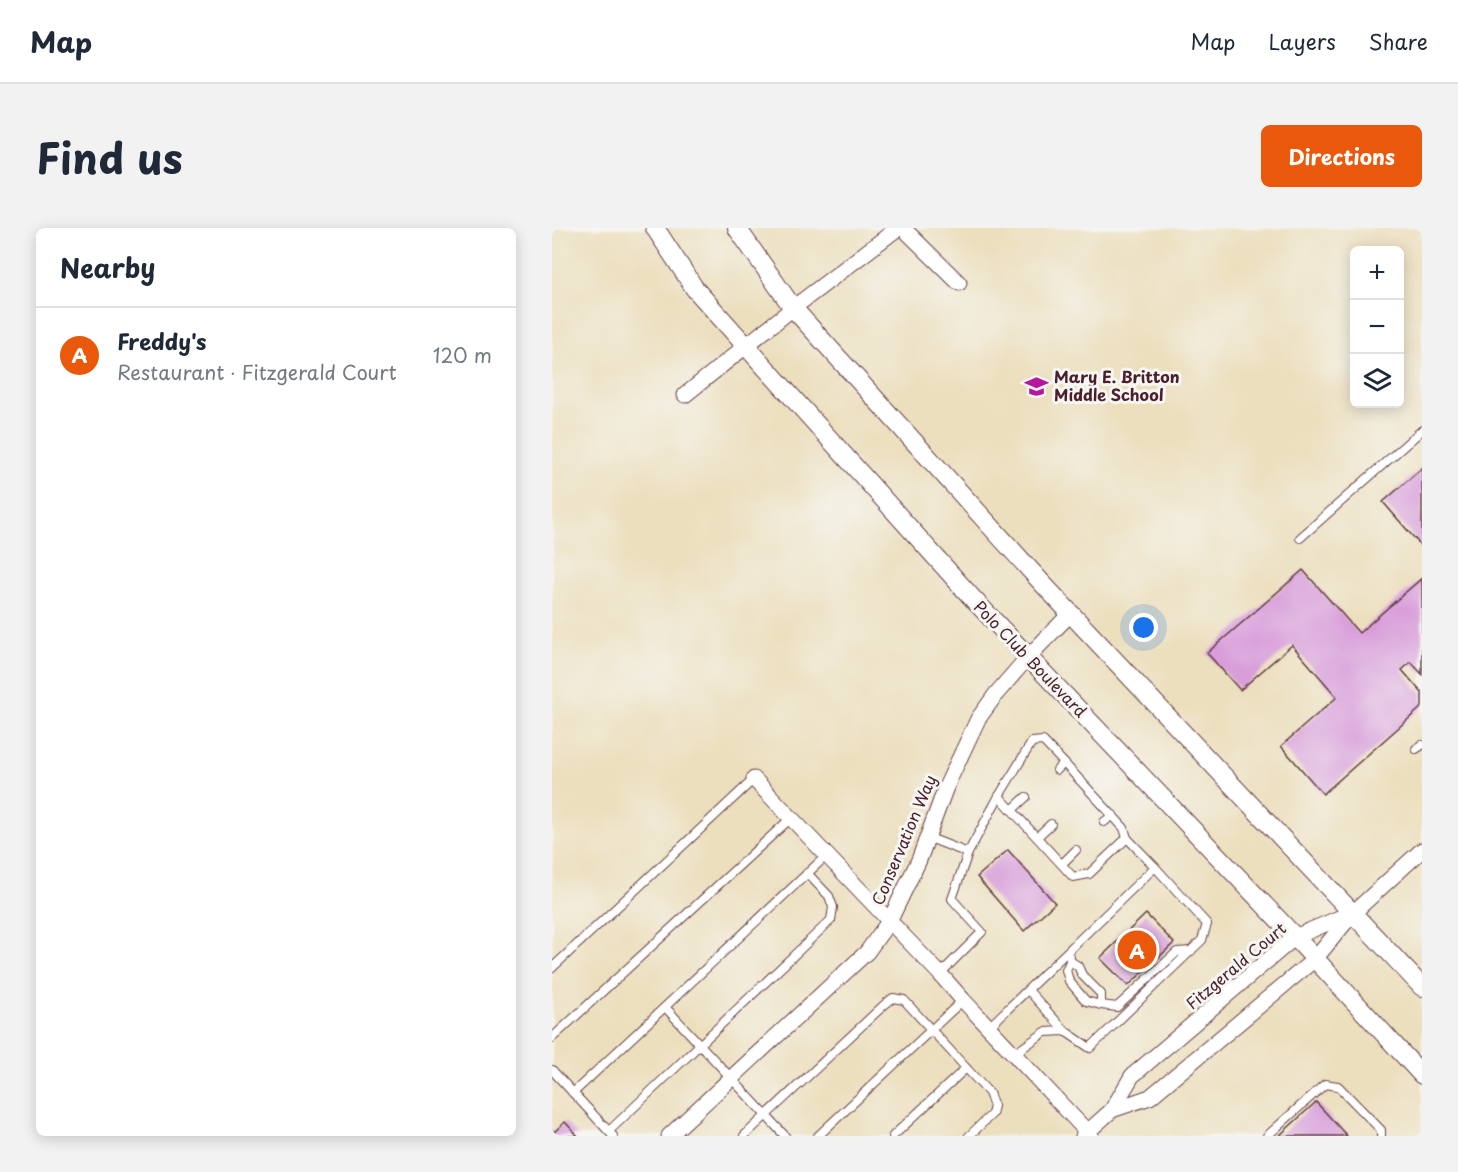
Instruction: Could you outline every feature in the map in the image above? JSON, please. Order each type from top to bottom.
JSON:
[{"type":"street","name":"Polo Club Boulevard","points":[[655,228],[695,289],[974,600],[1295,937],[1422,1075]]},
{"type":"street","points":[[737,228],[793,308],[1071,614],[1422,987]]},
{"type":"street","points":[[685,395],[793,308],[898,228]]},
{"type":"street","points":[[903,228],[959,283]]},
{"type":"street","name":"Conservation Way","points":[[669,1136],[867,952],[890,920],[919,860],[946,787],[978,719],[1028,657],[1071,614]]},
{"type":"street","points":[[754,779],[890,920],[1087,1135]]},
{"type":"street","points":[[1353,913],[1422,850]]},
{"type":"street","name":"Fitzgerald Court","points":[[1087,1135],[1112,1110],[1132,1076],[1295,937],[1353,913]]},
{"type":"street","name":"Fitzgerald Court","points":[[1112,1110],[1150,1097],[1315,959],[1353,913]]},
{"type":"lane","points":[[1300,538],[1422,430]]},
{"type":"lane","points":[[940,974],[982,932],[952,899],[968,853],[1032,742],[1043,741],[1113,815],[1124,828],[1127,838],[1207,924],[1202,940],[1090,1048],[1065,1031],[1028,990]]},
{"type":"lane","points":[[1057,770],[1064,763]]},
{"type":"lane","points":[[552,968],[754,779]]},
{"type":"lane","points":[[1080,796],[1088,789]]},
{"type":"lane","points":[[999,796],[1073,877],[1089,874],[1127,838]]},
{"type":"lane","points":[[1012,810],[1026,797]]},
{"type":"lane","points":[[1104,822],[1113,815]]},
{"type":"lane","points":[[552,1038],[791,818]]},
{"type":"lane","points":[[1037,837],[1051,824]]},
{"type":"lane","points":[[927,837],[968,853]]},
{"type":"lane","points":[[1062,864],[1076,850]]},
{"type":"lane","points":[[573,1093],[827,855]]},
{"type":"lane","points":[[989,1027],[1155,867]]},
{"type":"lane","points":[[552,1070],[611,1133],[700,1044],[831,920],[833,907],[829,896],[807,873]]},
{"type":"lane","points":[[1070,950],[1070,961],[1066,970],[1069,981],[1086,1001],[1118,1007],[1177,951],[1191,951]]},
{"type":"lane","points":[[1070,961],[1078,966],[1082,975],[1101,994],[1101,1005]]},
{"type":"lane","points":[[744,1136],[893,998],[904,1000],[989,1093],[994,1106],[992,1114],[969,1136]]},
{"type":"lane","points":[[818,1136],[963,1000]]},
{"type":"lane","points":[[665,1007],[785,1136]]},
{"type":"lane","points":[[1014,1054],[1045,1032],[1065,1031]]},
{"type":"lane","points":[[893,1136],[966,1068]]},
{"type":"lane","points":[[1267,1136],[1325,1084],[1338,1086],[1381,1130],[1381,1136]]},
{"type":"building","points":[[1422,468],[1422,547],[1383,502]]},
{"type":"building","points":[[1303,570],[1359,633],[1422,578],[1422,674],[1411,662],[1402,670],[1422,693],[1422,707],[1323,794],[1281,746],[1337,697],[1292,645],[1240,690],[1207,653]]},
{"type":"building","points":[[1008,850],[1055,903],[1024,931],[977,877]]},
{"type":"building","points":[[1146,914],[1174,943],[1128,986],[1100,958]]},
{"type":"building","points":[[1316,1102],[1347,1136],[1279,1136]]},
{"type":"building","points":[[565,1122],[578,1136],[552,1136],[552,1130],[554,1132]]},
{"type":"place","name":"Mary E. Britton Middle School","points":[[1036,386]]},
{"type":"place","name":"Freddy's","points":[[1137,950]]}]
